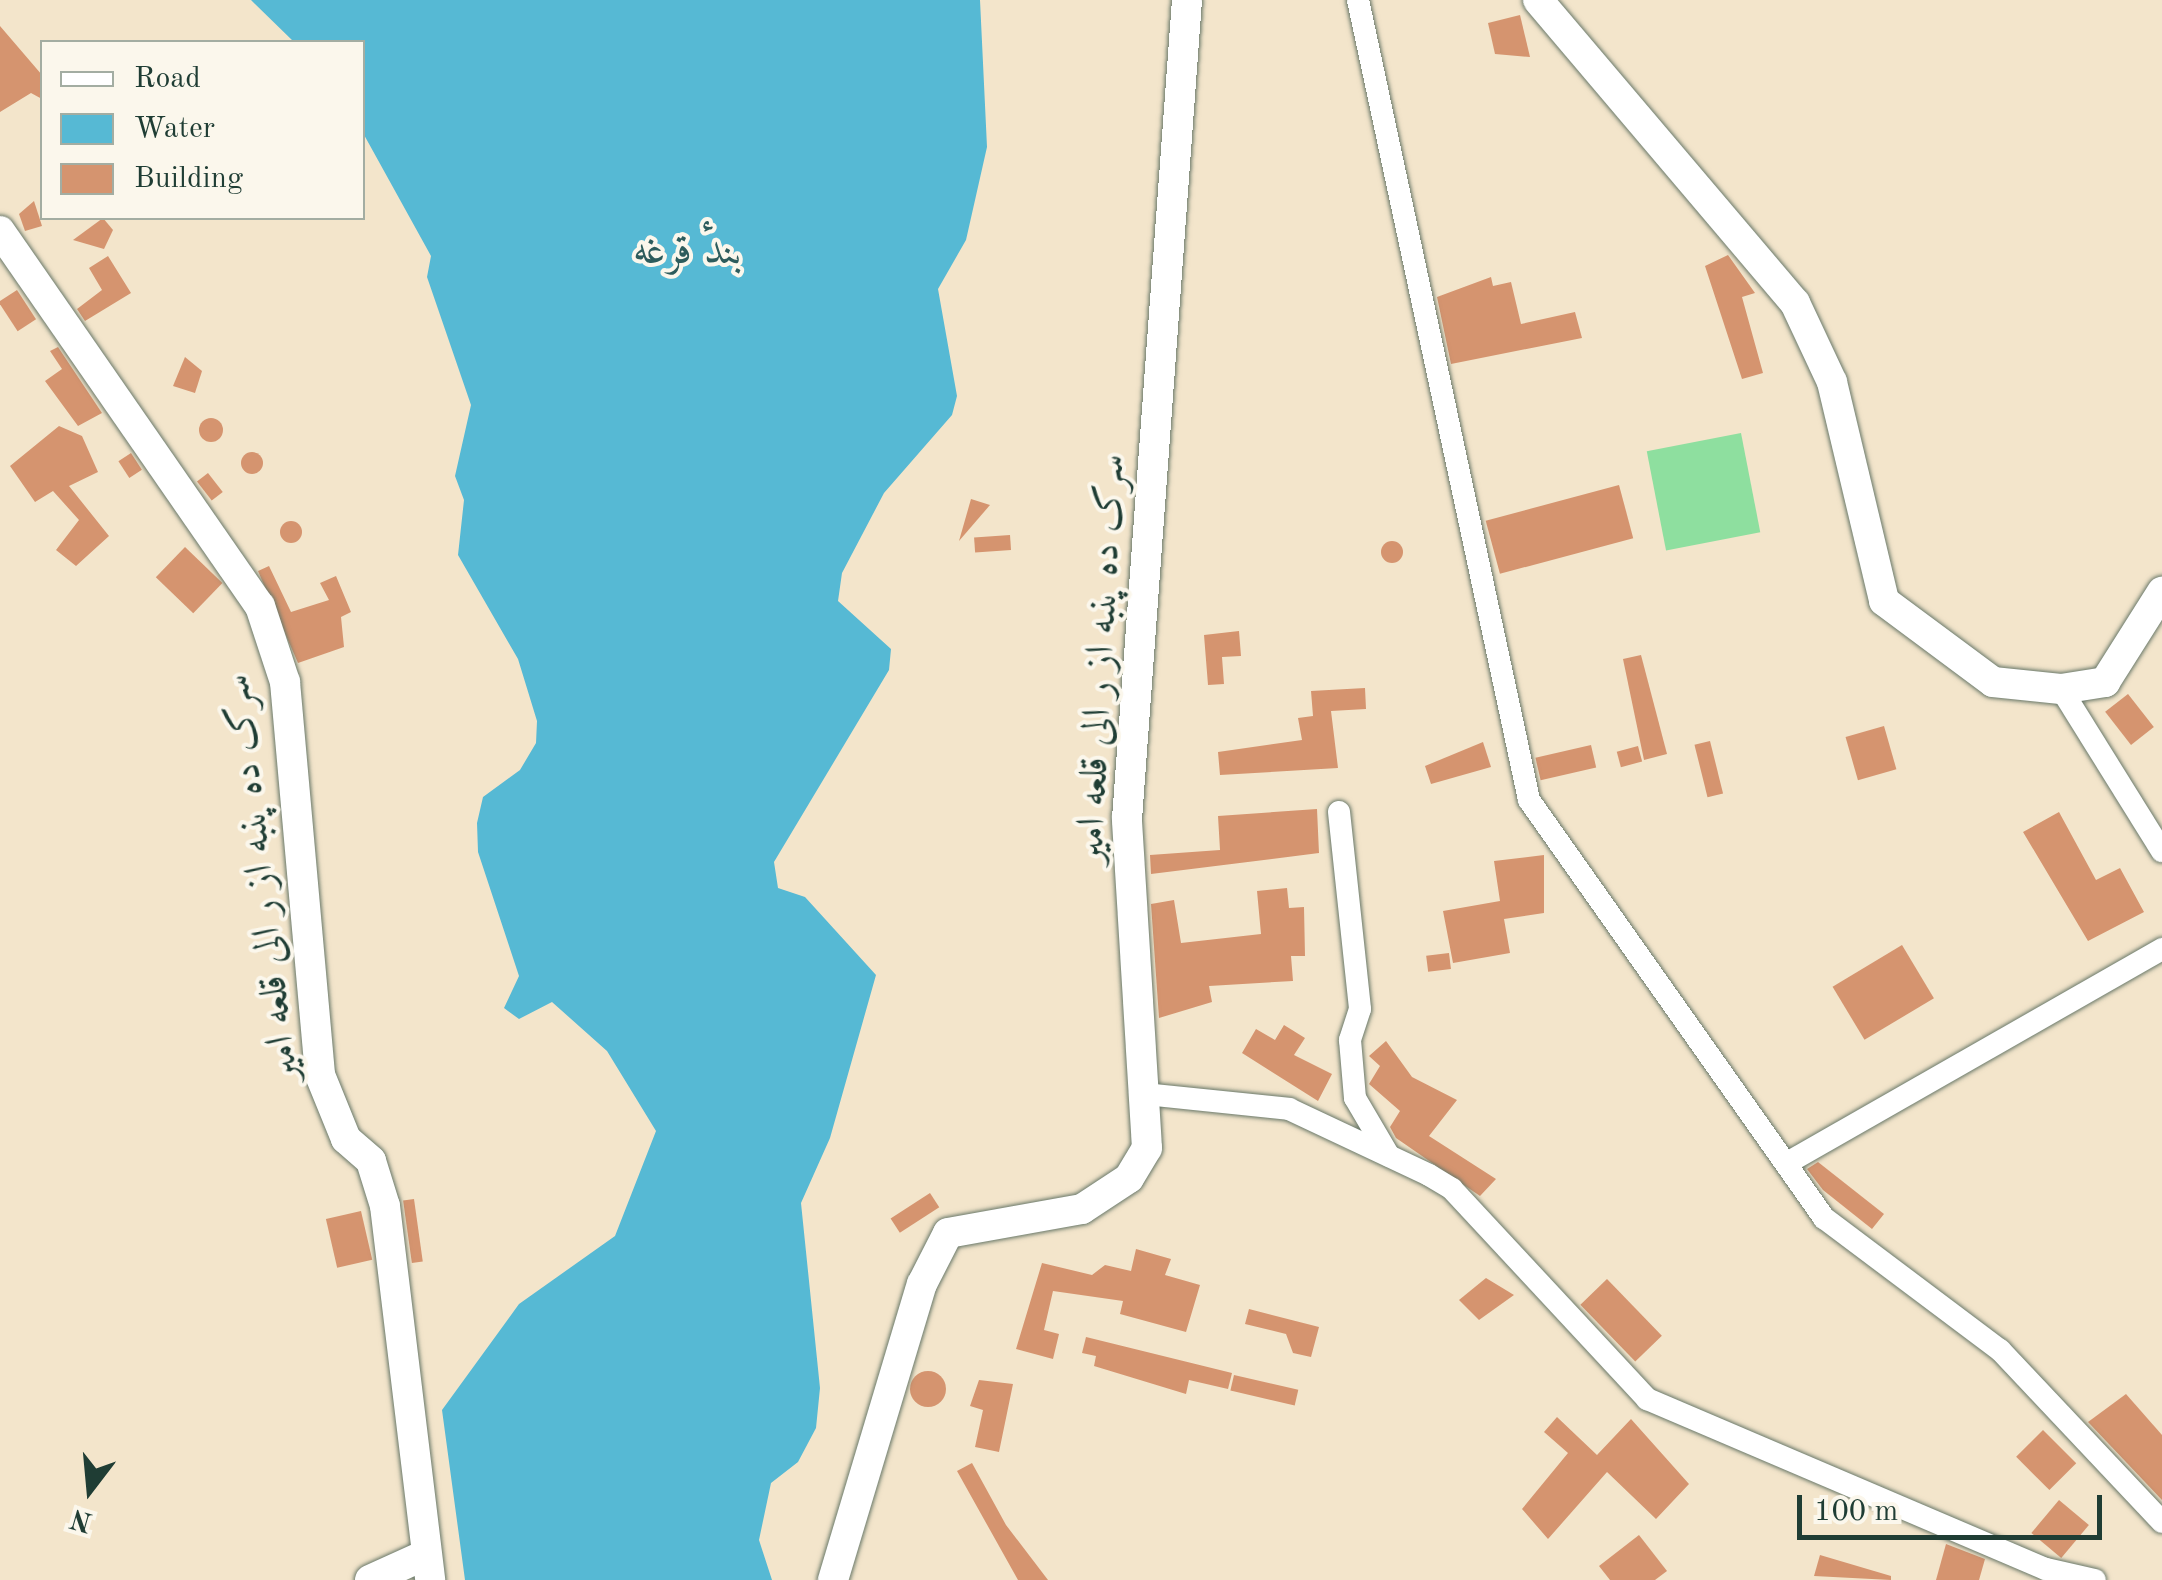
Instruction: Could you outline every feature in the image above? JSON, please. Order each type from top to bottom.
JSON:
[{"type":"street","name":"سرک ده پنبه از ر الی قلعه امیر","points":[[833,1580],[922,1284],[948,1233],[1082,1209],[1129,1178],[1147,1148],[1127,819],[1187,0]]},
{"type":"street","points":[[1358,0],[1530,800],[1824,1218],[2000,1350],[2162,1522]]},
{"type":"street","points":[[1538,0],[1795,303],[1832,382],[1884,602],[1993,682],[2062,689],[2105,682],[2162,592]]},
{"type":"street","name":"سرک ده پنبه از ر الی قلعه امیر","points":[[0,232],[260,606],[284,682],[320,1075],[346,1139],[371,1161],[385,1206],[428,1567]]},
{"type":"street","points":[[2062,689],[2162,851]]},
{"type":"street","points":[[1340,812],[1360,1009],[1350,1040],[1355,1098],[1388,1156]]},
{"type":"street","points":[[1787,1164],[2162,949]]},
{"type":"street","points":[[1145,1094],[1290,1108],[1388,1156],[1452,1189],[1647,1399],[2046,1570],[2094,1580]]},
{"type":"street","points":[[370,1580],[428,1567]]},
{"type":"green space","points":[[1741,433],[1760,532],[1666,550],[1647,451]]},
{"type":"water","name":"بندٔ قرغه","points":[[251,0],[980,0],[987,147],[966,240],[938,289],[957,396],[952,415],[884,493],[842,573],[838,601],[891,649],[889,670],[774,862],[778,888],[805,897],[876,975],[830,1138],[801,1203],[820,1388],[816,1428],[798,1462],[771,1483],[759,1540],[772,1580],[465,1580],[442,1410],[519,1304],[615,1236],[656,1131],[607,1051],[552,1002],[519,1019],[504,1008],[519,976],[478,852],[477,823],[483,797],[520,770],[536,743],[537,721],[518,659],[458,555],[464,500],[455,476],[471,405],[427,277],[431,256],[365,137],[365,40],[292,40]]},
{"type":"building","points":[[1520,15],[1530,57],[1495,54],[1488,23]]},
{"type":"building","points":[[0,26],[40,73],[40,98],[31,93],[0,112]]},
{"type":"building","points":[[34,201],[42,226],[25,231],[19,214]]},
{"type":"building","points":[[100,220],[113,230],[104,249],[73,240]]},
{"type":"building","points":[[1728,255],[1755,293],[1742,297],[1763,373],[1742,379],[1705,266]]},
{"type":"building","points":[[108,256],[131,293],[85,321],[77,309],[102,290],[89,268]]},
{"type":"building","points":[[1491,277],[1493,286],[1511,282],[1521,324],[1575,312],[1582,338],[1451,364],[1437,297]]},
{"type":"building","points":[[17,290],[36,319],[18,331],[0,304]]},
{"type":"building","points":[[58,347],[102,413],[78,426],[45,381],[62,369],[50,351]]},
{"type":"building","points":[[185,357],[202,371],[195,393],[173,386]]},
{"type":"building","points":[[211,418],[220,421],[220,439],[211,442],[202,439],[199,430],[202,421]]},
{"type":"building","points":[[59,426],[82,436],[98,472],[69,486],[109,536],[76,566],[56,550],[79,520],[53,491],[35,502],[10,466]]},
{"type":"building","points":[[252,452],[260,455],[260,471],[252,474],[244,471],[241,463],[244,455]]},
{"type":"building","points":[[131,453],[142,470],[129,478],[118,461]]},
{"type":"building","points":[[208,473],[223,492],[212,501],[197,482]]},
{"type":"building","points":[[1619,485],[1633,538],[1500,574],[1486,521]]},
{"type":"building","points":[[971,499],[990,505],[959,541]]},
{"type":"building","points":[[291,521],[299,524],[299,540],[291,543],[283,540],[280,532],[283,524]]},
{"type":"building","points":[[1010,535],[1011,550],[975,552],[974,538]]},
{"type":"building","points":[[1392,541],[1400,544],[1400,560],[1392,563],[1384,560],[1381,552],[1384,544]]},
{"type":"building","points":[[185,547],[222,583],[193,613],[156,577]]},
{"type":"building","points":[[269,566],[291,612],[329,600],[320,583],[336,576],[351,612],[341,617],[344,647],[298,663],[258,571]]},
{"type":"building","points":[[1239,631],[1241,656],[1222,657],[1224,684],[1208,685],[1204,635]]},
{"type":"building","points":[[1641,655],[1667,754],[1644,760],[1623,659]]},
{"type":"building","points":[[1365,688],[1366,709],[1331,711],[1338,768],[1220,775],[1218,752],[1302,740],[1298,718],[1313,716],[1311,691]]},
{"type":"building","points":[[2128,694],[2154,727],[2131,745],[2105,712]]},
{"type":"building","points":[[1884,726],[1896,769],[1858,780],[1846,737]]},
{"type":"building","points":[[1710,741],[1723,793],[1708,797],[1694,745]]},
{"type":"building","points":[[1483,742],[1491,767],[1431,784],[1425,766]]},
{"type":"building","points":[[1591,745],[1596,767],[1541,780],[1535,758]]},
{"type":"building","points":[[1638,746],[1642,761],[1621,767],[1617,752]]},
{"type":"building","points":[[1317,809],[1319,853],[1151,874],[1150,855],[1220,850],[1218,816]]},
{"type":"building","points":[[2059,812],[2096,880],[2120,868],[2144,912],[2088,941],[2023,832]]},
{"type":"building","points":[[1544,855],[1544,913],[1504,919],[1510,953],[1453,963],[1443,911],[1500,901],[1494,861]]},
{"type":"building","points":[[1287,888],[1289,908],[1304,907],[1305,956],[1291,956],[1293,981],[1209,986],[1212,1002],[1159,1018],[1151,904],[1174,900],[1181,943],[1261,934],[1257,891]]},
{"type":"building","points":[[1902,945],[1934,998],[1865,1040],[1833,987]]},
{"type":"building","points":[[1449,953],[1451,969],[1428,972],[1426,956]]},
{"type":"building","points":[[1284,1025],[1305,1038],[1294,1055],[1332,1074],[1318,1101],[1242,1053],[1256,1029],[1275,1040]]},
{"type":"building","points":[[1386,1041],[1412,1077],[1457,1100],[1429,1136],[1496,1179],[1480,1196],[1396,1138],[1390,1127],[1400,1111],[1369,1084],[1380,1066],[1369,1056]]},
{"type":"building","points":[[1818,1162],[1884,1214],[1872,1229],[1823,1190],[1807,1169]]},
{"type":"building","points":[[930,1193],[939,1207],[900,1233],[891,1219]]},
{"type":"building","points":[[414,1199],[423,1261],[412,1263],[403,1201]]},
{"type":"building","points":[[361,1211],[372,1260],[337,1268],[326,1219]]},
{"type":"building","points":[[1136,1249],[1171,1259],[1165,1275],[1200,1285],[1186,1332],[1120,1314],[1123,1301],[1053,1291],[1044,1330],[1059,1334],[1053,1359],[1016,1349],[1042,1263],[1092,1275],[1105,1265],[1131,1271]]},
{"type":"building","points":[[1486,1278],[1514,1295],[1479,1320],[1459,1300]]},
{"type":"building","points":[[1607,1279],[1662,1336],[1635,1362],[1580,1305]]},
{"type":"building","points":[[1249,1309],[1319,1327],[1311,1357],[1293,1353],[1286,1334],[1245,1324]]},
{"type":"building","points":[[1086,1337],[1232,1373],[1228,1389],[1189,1380],[1186,1394],[1094,1366],[1096,1356],[1082,1353]]},
{"type":"building","points":[[928,1371],[941,1376],[946,1389],[941,1402],[928,1407],[915,1402],[910,1389],[915,1376]]},
{"type":"building","points":[[1234,1375],[1298,1390],[1295,1405],[1230,1391]]},
{"type":"building","points":[[979,1380],[1013,1384],[999,1452],[975,1447],[983,1410],[970,1406]]},
{"type":"building","points":[[2126,1394],[2162,1435],[2162,1500],[2088,1422]]},
{"type":"building","points":[[1557,1417],[1597,1455],[1631,1419],[1689,1484],[1656,1519],[1607,1472],[1548,1539],[1522,1509],[1568,1453],[1544,1432]]},
{"type":"building","points":[[2043,1430],[2076,1463],[2049,1490],[2016,1457]]},
{"type":"building","points":[[972,1463],[1006,1525],[1048,1580],[1018,1580],[957,1471]]},
{"type":"building","points":[[2059,1500],[2089,1525],[2061,1558],[2031,1533]]},
{"type":"building","points":[[1639,1535],[1667,1571],[1655,1580],[1610,1580],[1599,1566]]},
{"type":"building","points":[[1946,1544],[1985,1559],[1979,1580],[1936,1580]]},
{"type":"building","points":[[1820,1555],[1891,1576],[1891,1580],[1814,1576]]}]
